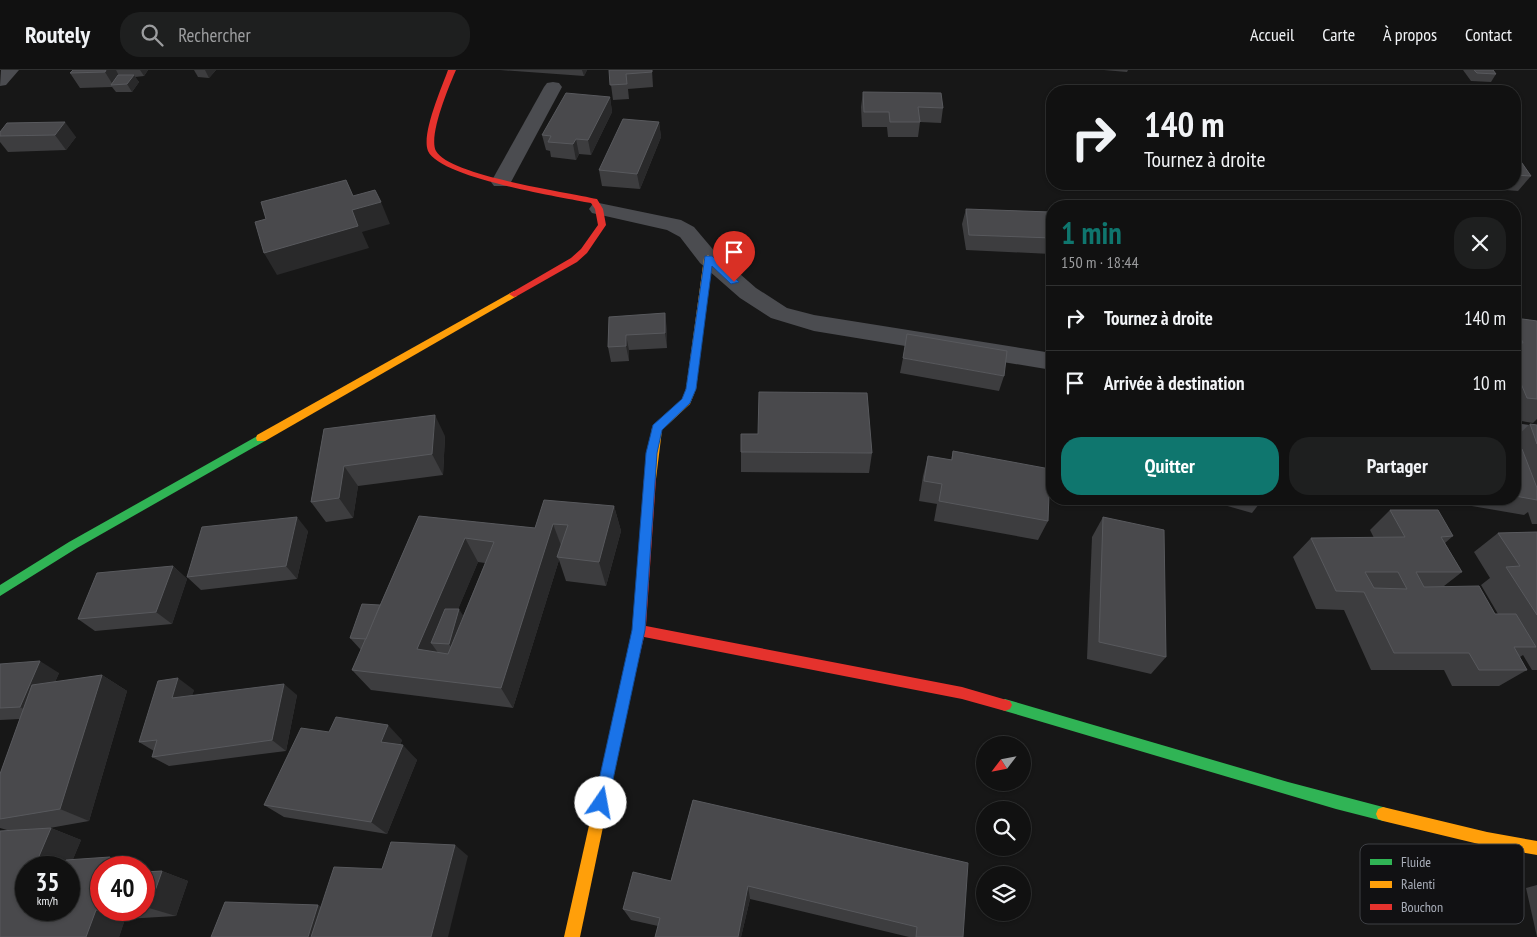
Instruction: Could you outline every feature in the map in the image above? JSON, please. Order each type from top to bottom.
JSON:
[{"type":"street","points":[[0,81],[10,70]]},
{"type":"street","points":[[0,591],[73,545],[574,260],[584,251],[602,225],[599,209],[594,201],[579,196],[501,182],[458,169],[434,156],[430,150],[436,115],[452,70]]},
{"type":"street","points":[[501,182],[553,87]]},
{"type":"street","points":[[599,209],[674,225],[688,232],[708,258],[748,294],[779,313],[814,323],[1046,361]]},
{"type":"street","points":[[572,937],[639,630],[652,453],[657,428],[686,401],[691,389],[708,258]]},
{"type":"street","points":[[1521,434],[1537,436]]},
{"type":"street","points":[[639,630],[962,693],[1106,732],[1309,796],[1515,844]]},
{"type":"street","points":[[1524,846],[1537,848]]},
{"type":"building","points":[[73,70],[106,70],[105,72],[70,73]]},
{"type":"building","points":[[609,70],[652,70],[652,72],[626,74],[627,84],[610,85]]},
{"type":"building","points":[[1474,70],[1493,70],[1496,74],[1477,73]]},
{"type":"building","points":[[118,75],[134,75],[127,84],[111,85]]},
{"type":"building","points":[[863,92],[941,93],[943,108],[918,107],[920,122],[890,122],[889,112],[864,112]]},
{"type":"building","points":[[566,93],[610,97],[588,140],[576,139],[573,144],[548,142],[551,136],[542,135]]},
{"type":"building","points":[[623,119],[659,122],[637,174],[599,170]]},
{"type":"building","points":[[65,122],[55,135],[0,136],[0,132],[7,123]]},
{"type":"building","points":[[1521,162],[1531,176],[1521,175]]},
{"type":"building","points":[[346,180],[353,196],[375,190],[381,202],[352,210],[358,226],[264,253],[255,222],[266,219],[261,202]]},
{"type":"building","points":[[966,209],[1046,212],[1046,238],[969,235]]},
{"type":"building","points":[[665,313],[665,333],[626,335],[626,346],[608,347],[609,317]]},
{"type":"building","points":[[1521,319],[1537,321],[1537,399],[1527,398],[1521,384],[1521,343],[1523,343],[1521,338]]},
{"type":"building","points":[[907,334],[1007,351],[1004,376],[903,358]]},
{"type":"building","points":[[759,392],[867,393],[872,453],[741,452],[741,434],[758,434]]},
{"type":"building","points":[[435,415],[432,454],[344,466],[339,498],[311,502],[324,429]]},
{"type":"building","points":[[1530,424],[1537,425],[1537,444]]},
{"type":"building","points":[[1521,449],[1537,488],[1537,500],[1521,497]]},
{"type":"building","points":[[953,451],[1046,468],[1048,521],[939,501],[942,484],[924,481],[928,456],[952,460]]},
{"type":"building","points":[[544,500],[614,506],[599,562],[557,557],[568,525],[553,524],[501,688],[352,670],[419,516],[535,528]],"holes":[[[465,538],[494,542],[448,654],[417,649]]]},
{"type":"building","points":[[1390,510],[1438,510],[1453,536],[1441,537],[1462,572],[1416,572],[1424,587],[1479,586],[1495,614],[1516,614],[1536,647],[1514,647],[1527,670],[1479,670],[1469,653],[1394,653],[1364,592],[1336,591],[1311,538],[1405,537]],"holes":[[[1365,572],[1398,572],[1407,589],[1374,588]]]},
{"type":"building","points":[[297,517],[286,566],[187,577],[202,527]]},
{"type":"building","points":[[1103,517],[1164,530],[1166,657],[1099,642]]},
{"type":"building","points":[[1537,532],[1537,615],[1506,567],[1520,566],[1498,533]]},
{"type":"building","points":[[173,566],[156,612],[78,619],[97,573]]},
{"type":"building","points":[[362,604],[380,605],[366,639],[350,638]]},
{"type":"building","points":[[445,609],[459,609],[449,644],[431,643]]},
{"type":"building","points":[[40,661],[20,707],[0,708],[0,664]]},
{"type":"building","points":[[102,675],[60,809],[0,819],[0,774],[32,685]]},
{"type":"building","points":[[178,678],[172,698],[284,684],[272,740],[152,757],[157,740],[139,742],[158,681]]},
{"type":"building","points":[[336,717],[388,725],[381,742],[403,745],[371,822],[264,805],[301,728],[329,732]]},
{"type":"building","points":[[693,800],[968,863],[963,937],[916,937],[917,927],[748,886],[738,937],[655,937],[660,918],[623,909],[633,872],[671,881]]},
{"type":"building","points":[[51,828],[39,856],[15,856],[15,921],[80,921],[80,859],[90,858],[90,921],[92,921],[86,937],[0,937],[0,831]]},
{"type":"building","points":[[391,842],[455,845],[431,937],[311,937],[334,867],[382,869]]},
{"type":"building","points":[[155,871],[162,871],[155,891]]},
{"type":"building","points":[[225,902],[318,905],[308,937],[211,937]]},
{"type":"traffic: fast","points":[[0,591],[73,545],[261,438]]},
{"type":"traffic: fast","points":[[1005,705],[1288,789],[1383,814]]},
{"type":"traffic: slow","points":[[650,479],[657,428],[686,401],[691,389],[708,258]]},
{"type":"traffic: slow","points":[[261,438],[514,294]]},
{"type":"traffic: slow","points":[[572,937],[629,674]]},
{"type":"traffic: slow","points":[[1383,814],[1515,844]]},
{"type":"traffic: slow","points":[[1524,846],[1537,848]]},
{"type":"traffic: jam","points":[[452,70],[437,110],[432,133],[432,151],[440,160],[479,176],[594,201],[599,209],[602,225],[584,251],[574,260],[514,294]]},
{"type":"traffic: jam","points":[[629,674],[639,630],[650,479]]},
{"type":"traffic: jam","points":[[639,630],[962,693],[1005,705]]},
{"type":"route","points":[[601,803],[639,630],[652,453],[657,428],[686,401],[691,389],[708,258],[734,282]]}]
